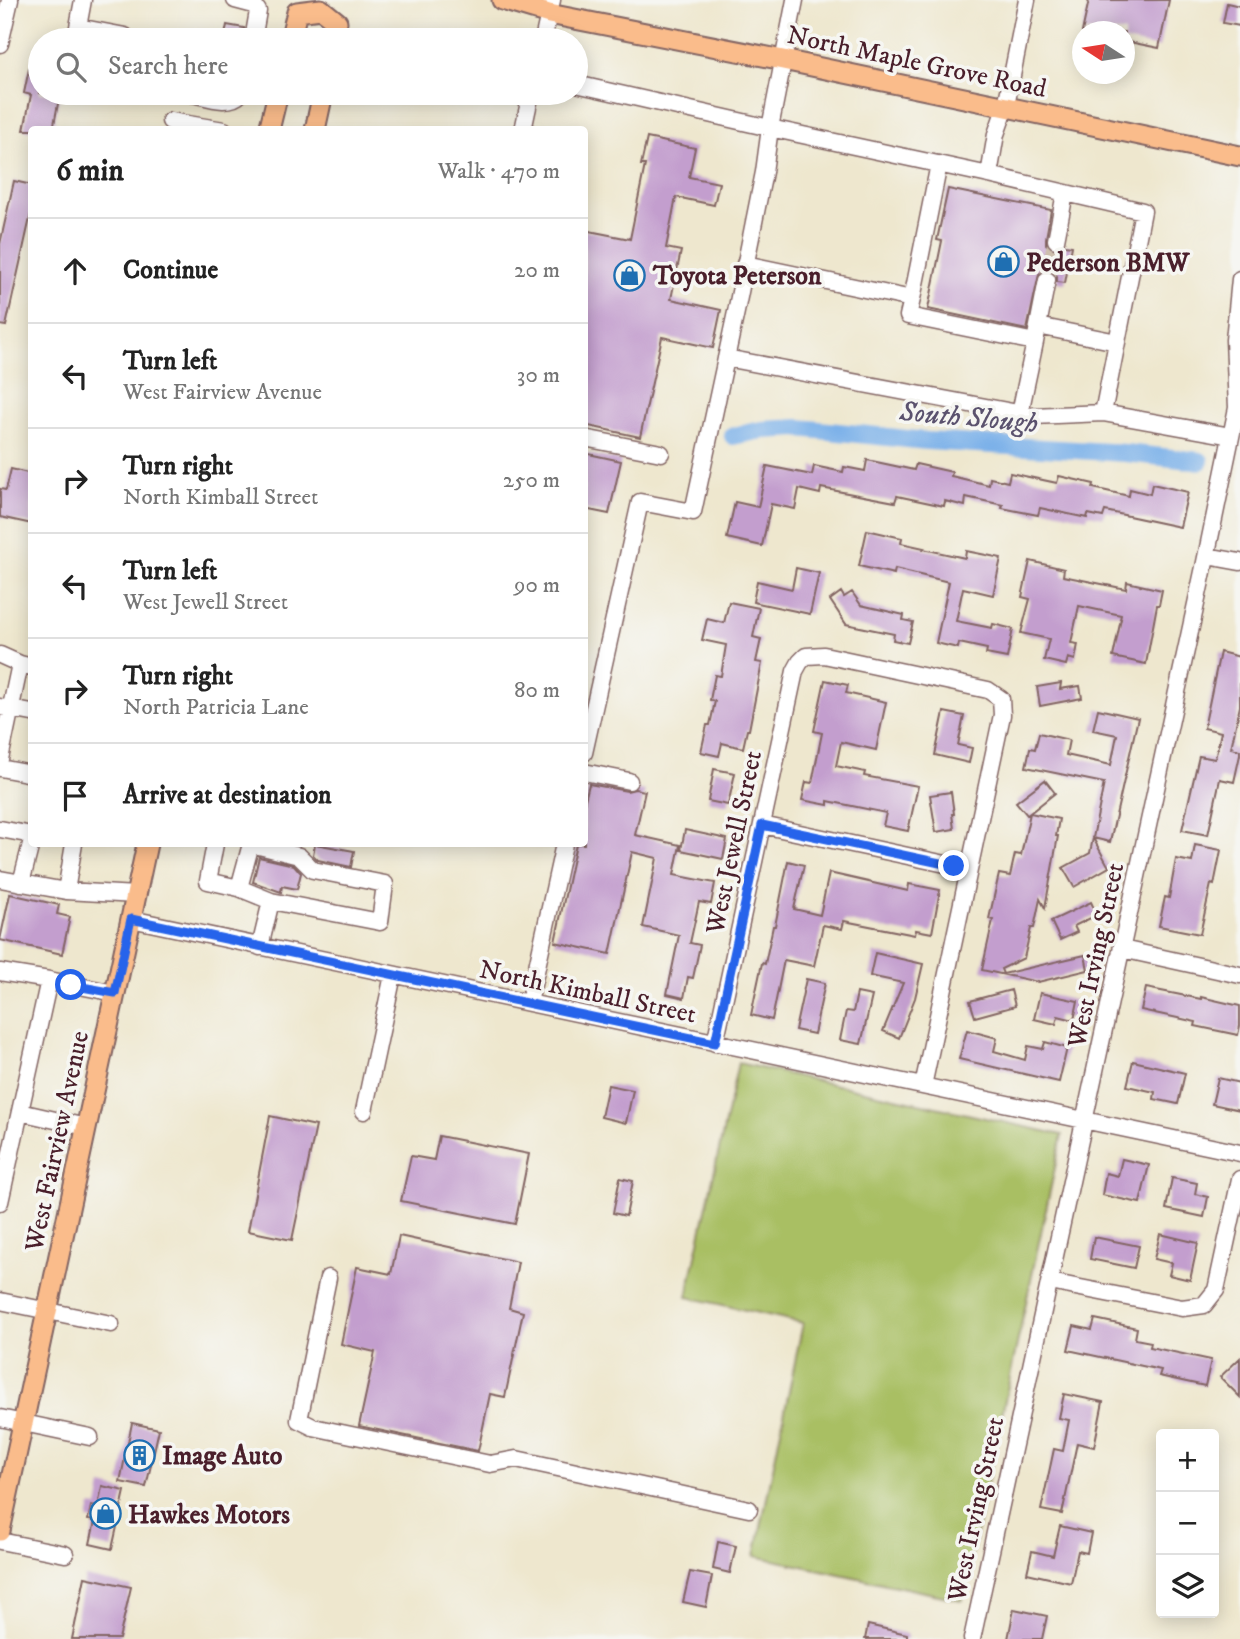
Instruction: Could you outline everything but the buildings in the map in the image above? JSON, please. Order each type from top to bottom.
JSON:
[{"type":"main road","name":"North Maple Grove Road","points":[[502,0],[550,7],[783,60],[1240,156]]},
{"type":"main road","points":[[293,28],[297,12],[322,4],[337,22],[336,28]]},
{"type":"main road","points":[[270,126],[275,105]]},
{"type":"main road","points":[[316,126],[320,105]]},
{"type":"main road","name":"West Fairview Avenue","points":[[0,1531],[146,847]]},
{"type":"street","points":[[0,44],[10,0]]},
{"type":"street","points":[[83,0],[78,27],[83,28]]},
{"type":"street","points":[[234,0],[254,5],[258,10],[255,28]]},
{"type":"street","points":[[588,734],[640,502],[693,512],[764,172],[795,0]]},
{"type":"street","points":[[989,175],[1027,0]]},
{"type":"street","points":[[546,28],[550,7]]},
{"type":"street","points":[[588,87],[1143,211],[1102,414]]},
{"type":"street","points":[[524,126],[528,105]]},
{"type":"street","points":[[170,121],[201,126]]},
{"type":"street","points":[[939,164],[908,316],[1117,342]]},
{"type":"street","points":[[1056,240],[1065,193]]},
{"type":"street","points":[[745,264],[912,299]]},
{"type":"street","name":"West Irving Street","points":[[972,1639],[1237,408],[1238,374],[1234,340],[1240,279]]},
{"type":"street","points":[[1020,413],[1047,280]]},
{"type":"street","points":[[726,358],[1033,416],[1102,414],[1231,436]]},
{"type":"street","points":[[588,439],[661,453]]},
{"type":"street","points":[[1207,556],[1240,562]]},
{"type":"street","name":"West Jewell Street","points":[[715,1043],[795,671],[806,656],[824,654],[988,690],[1000,699],[1002,715],[969,869]]},
{"type":"street","points":[[0,655],[26,666],[5,708],[0,759]]},
{"type":"street","points":[[5,708],[28,712]]},
{"type":"street","points":[[0,768],[28,773]]},
{"type":"street","points":[[588,773],[629,781]]},
{"type":"street","points":[[762,825],[969,869],[923,1086]]},
{"type":"street","points":[[0,829],[28,836]]},
{"type":"street","points":[[21,883],[30,847]]},
{"type":"street","points":[[66,891],[73,847]]},
{"type":"street","points":[[214,847],[208,881],[239,888],[271,901],[380,922],[385,884],[313,870],[299,856],[263,847]]},
{"type":"street","points":[[239,888],[250,847]]},
{"type":"street","points":[[529,1003],[563,847]]},
{"type":"street","points":[[0,878],[66,891],[136,895]]},
{"type":"street","points":[[260,947],[271,901]]},
{"type":"street","name":"North Kimball Street","points":[[131,919],[1240,1153]]},
{"type":"street","points":[[1122,949],[1240,975]]},
{"type":"street","points":[[0,972],[115,993]]},
{"type":"street","points":[[364,1111],[393,975]]},
{"type":"street","points":[[0,1202],[49,980]]},
{"type":"street","points":[[20,1112],[86,1127]]},
{"type":"street","points":[[1050,1282],[1182,1308],[1204,1305],[1216,1290],[1240,1179]]},
{"type":"street","points":[[328,1278],[299,1420],[313,1427],[490,1464],[516,1459],[749,1508]]},
{"type":"street","points":[[0,1301],[111,1324]]},
{"type":"street","points":[[0,1418],[90,1437]]},
{"type":"street","points":[[0,1541],[65,1554]]},
{"type":"green space","points":[[738,1063],[1062,1135],[962,1600],[755,1556],[803,1323],[687,1297]]},
{"type":"waterway","name":"South Slough","points":[[733,436],[762,430],[799,428],[927,441],[1125,453],[1200,461]]},
{"type":"tunnel","points":[[1047,280],[1056,240]]},
{"type":"place","name":"Pederson BMW","points":[[1003,262]]},
{"type":"place","name":"Toyota Peterson","points":[[630,275]]},
{"type":"place","name":"Image Auto","points":[[139,1455]]},
{"type":"place","name":"Hawkes Motors","points":[[105,1514]]},
{"type":"route","points":[[71,985],[115,993],[131,919],[715,1043],[762,825],[954,866]]}]
